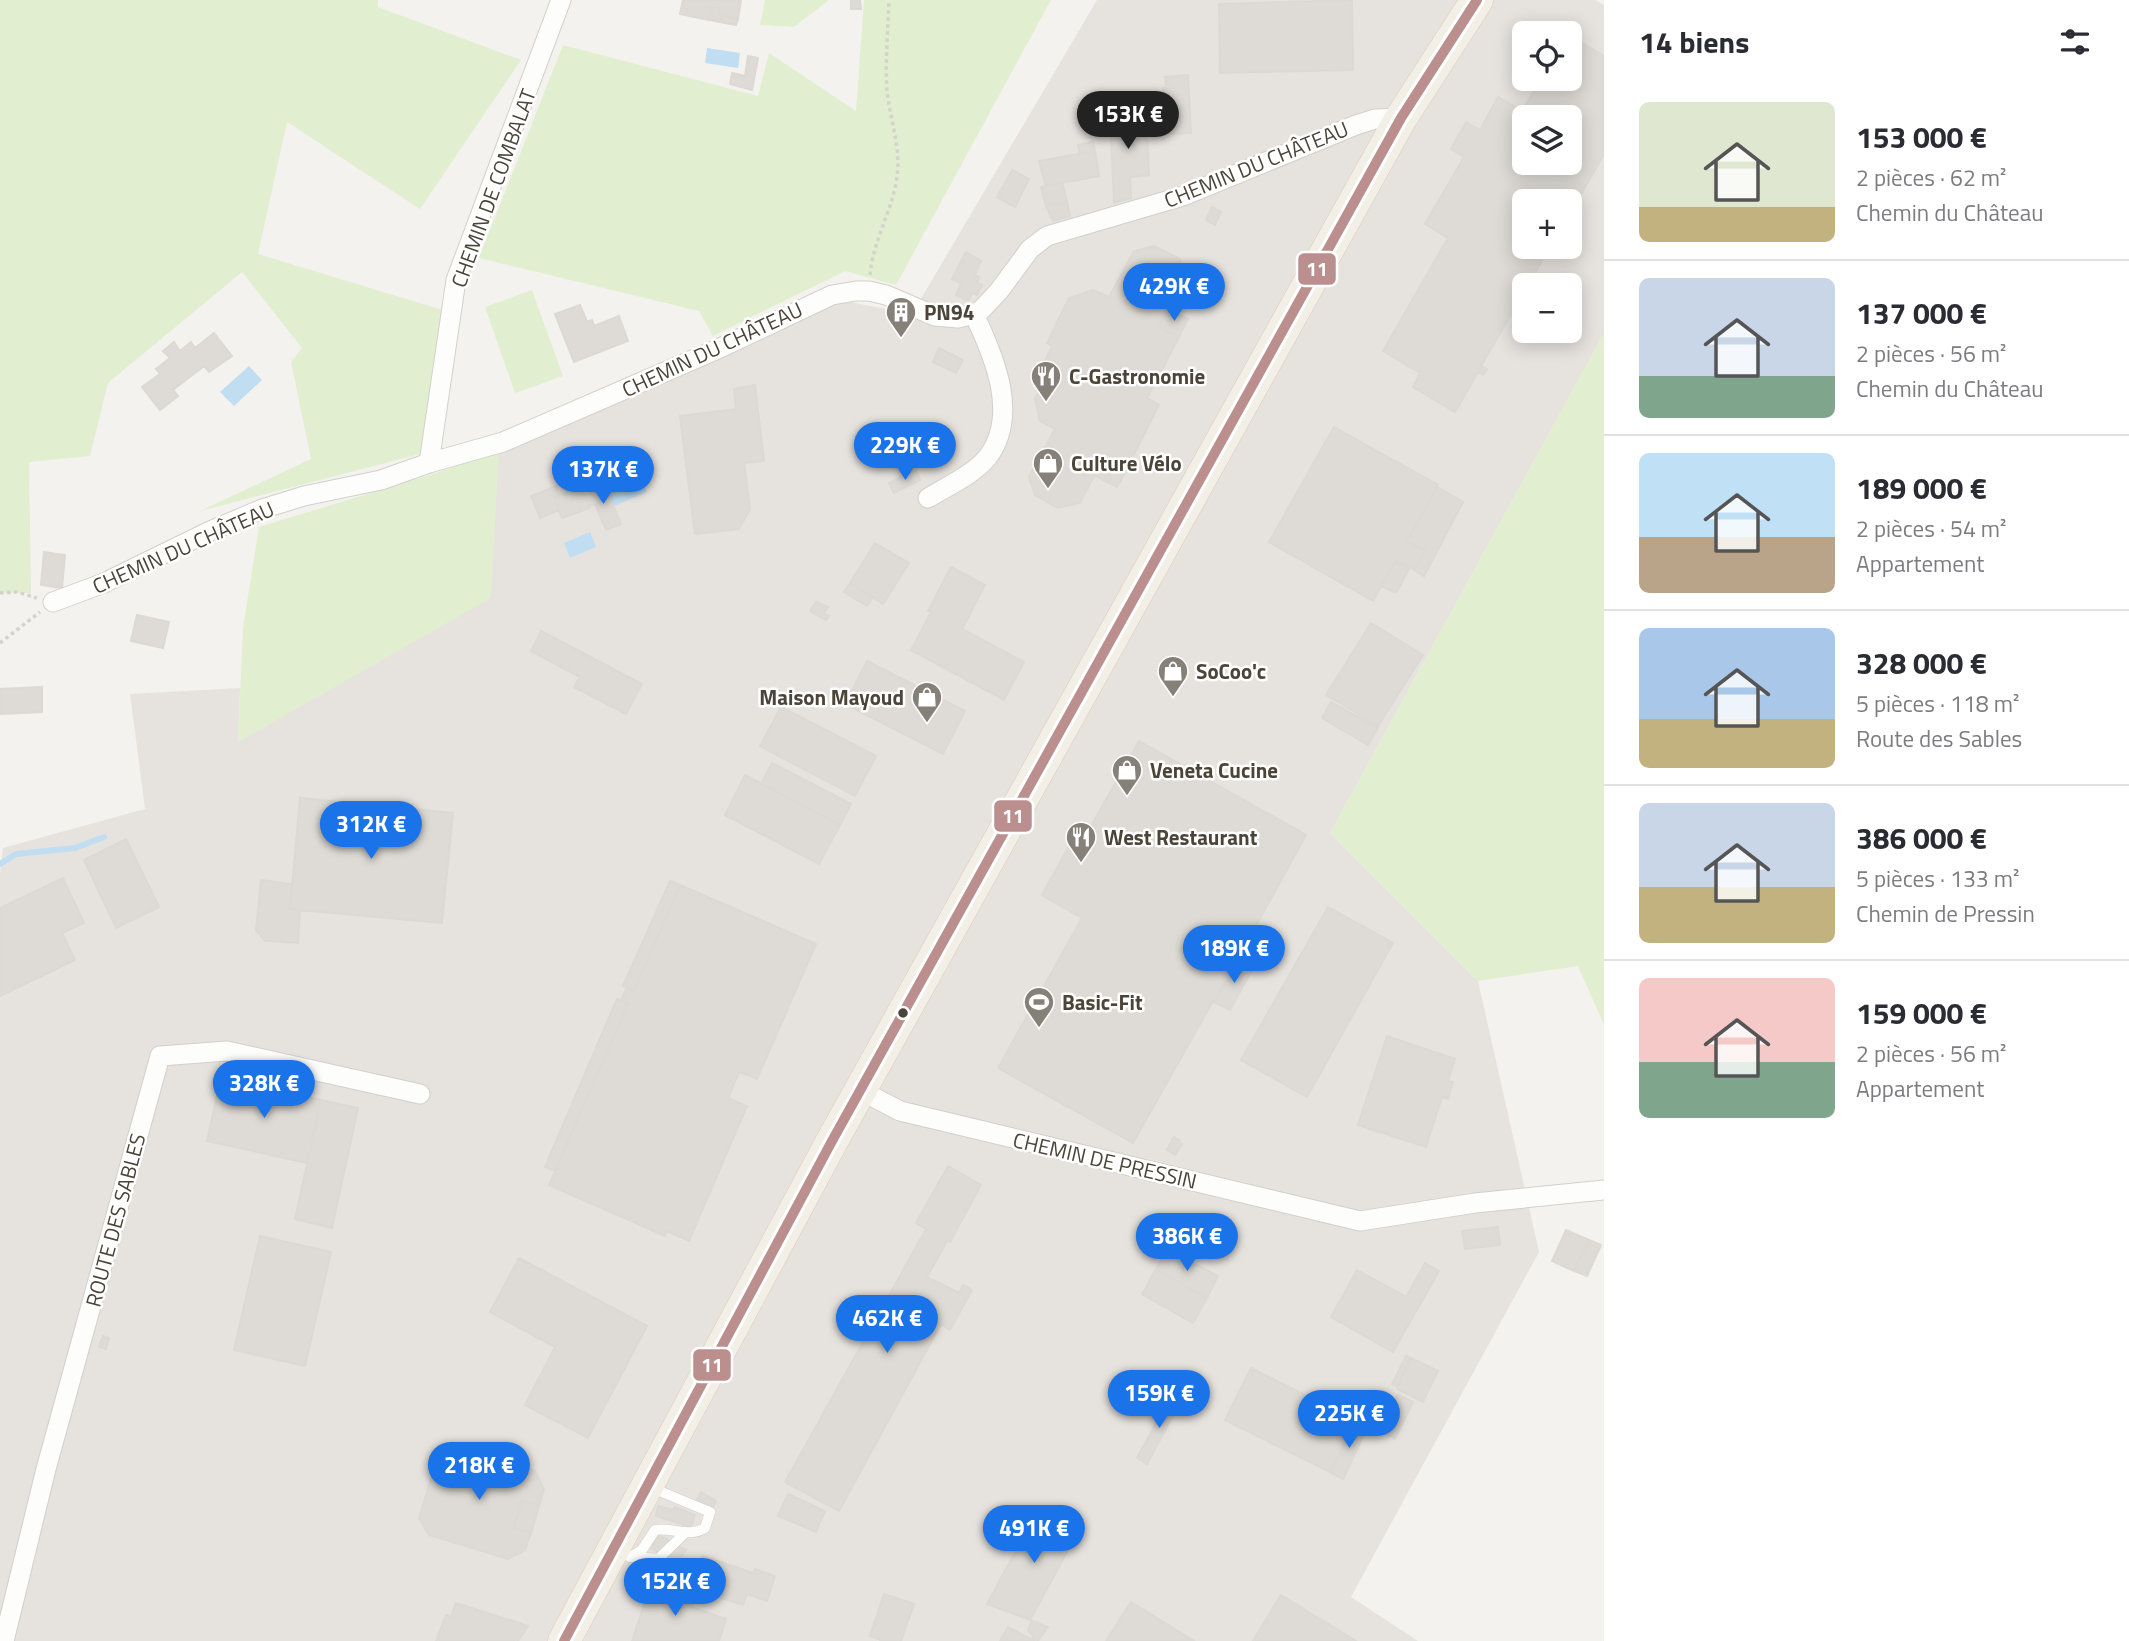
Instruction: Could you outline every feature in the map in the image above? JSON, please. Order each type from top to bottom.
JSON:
[{"type":"main road","points":[[564,1641],[622,1553],[647,1486],[860,1090],[1401,118],[1477,0]]},
{"type":"street","name":"CHEMIN DE COMBALAT","points":[[429,463],[456,280],[561,0]]},
{"type":"street","name":"CHEMIN DU CHÂTEAU","points":[[53,602],[104,583],[262,509],[304,496],[381,480],[503,442],[720,348],[824,298],[869,290],[935,316],[958,318],[974,314],[994,297],[1030,248],[1047,236],[1184,196],[1356,125],[1375,119],[1401,118]]},
{"type":"street","points":[[928,498],[986,459],[1000,437],[1002,408],[999,381],[989,345],[974,314]]},
{"type":"street","name":"ROUTE DES SABLES","points":[[4,1641],[46,1469],[160,1056],[227,1051],[420,1094]]},
{"type":"street","name":"CHEMIN DE PRESSIN","points":[[860,1090],[900,1111],[1360,1221],[1475,1203],[1604,1190]]},
{"type":"lane","points":[[622,1553],[642,1550],[655,1530],[666,1528],[697,1533],[705,1528],[710,1512],[647,1486]]},
{"type":"lane","points":[[622,1553],[658,1559],[686,1532]]},
{"type":"path","points":[[869,290],[877,239],[897,178],[898,159],[886,76],[889,0]]},
{"type":"path","points":[[0,593],[17,592],[53,602]]},
{"type":"path","points":[[0,642],[53,602]]},
{"type":"shaded area","points":[[1097,0],[1595,0],[1604,5],[1604,333],[1330,833],[1478,981],[1539,1252],[1351,1597],[1418,1641],[0,1641],[0,875],[3,848],[145,809],[130,694],[240,688],[238,742],[499,451],[840,300],[912,314]]},
{"type":"green space","points":[[0,0],[378,0],[378,7],[521,60],[420,209],[287,122],[258,254],[446,311],[424,453],[200,511],[311,459],[291,362],[302,348],[242,272],[108,383],[90,456],[29,462],[31,593],[0,593]]},
{"type":"green space","points":[[765,0],[829,0],[794,27],[760,25]]},
{"type":"green space","points":[[864,0],[1051,0],[896,285],[845,271],[713,336],[699,311],[479,258],[563,45],[758,96],[769,53],[856,111]]},
{"type":"green space","points":[[532,290],[563,376],[515,393],[485,307]]},
{"type":"green space","points":[[1604,333],[1604,1025],[1578,966],[1478,981],[1330,833]]},
{"type":"green space","points":[[499,451],[491,598],[238,742],[243,628],[259,527]]},
{"type":"water","points":[[707,48],[740,53],[738,68],[705,63]]},
{"type":"water","points":[[249,366],[262,380],[234,406],[220,392]]},
{"type":"water","points":[[638,470],[647,492],[614,506],[605,484]]},
{"type":"water","points":[[590,532],[596,547],[570,558],[564,543]]},
{"type":"building","points":[[683,0],[741,0],[738,19],[718,15],[719,8],[711,7],[709,20],[680,14]]},
{"type":"building","points":[[851,0],[860,0],[861,9],[851,9]]},
{"type":"building","points":[[1352,0],[1353,70],[1220,73],[1219,4]]},
{"type":"building","points":[[711,7],[719,8],[718,15],[738,19],[736,25],[709,20]]},
{"type":"building","points":[[1582,43],[1604,56],[1604,154],[1582,192],[1582,189],[1512,189],[1512,259],[1543,259],[1535,273],[1512,273],[1512,313],[1481,366],[1487,369],[1483,375],[1478,372],[1455,412],[1413,387],[1420,373],[1383,351],[1448,238],[1425,224],[1464,157],[1451,149],[1466,122],[1480,130],[1498,97],[1512,105],[1512,175],[1582,175],[1582,105],[1526,105],[1534,91],[1582,91]]},
{"type":"building","points":[[748,56],[758,58],[752,90],[730,84],[732,73],[745,76]]},
{"type":"building","points":[[1188,75],[1191,133],[1166,134],[1163,88],[1166,88],[1165,77]]},
{"type":"building","points":[[1109,101],[1140,103],[1141,112],[1109,113]]},
{"type":"building","points":[[1146,111],[1149,175],[1130,177],[1131,198],[1114,203],[1110,113]]},
{"type":"building","points":[[1093,142],[1095,151],[1080,154],[1078,145]]},
{"type":"building","points":[[1095,151],[1099,176],[1046,186],[1039,161]]},
{"type":"building","points":[[1012,170],[1029,179],[1015,207],[997,197]]},
{"type":"building","points":[[1062,183],[1067,202],[1046,206],[1041,187]]},
{"type":"building","points":[[1067,202],[1070,216],[1053,221],[1046,206]]},
{"type":"building","points":[[1212,207],[1221,212],[1215,225],[1206,220]]},
{"type":"building","points":[[1154,246],[1180,259],[1184,281],[1159,327],[1179,337],[1147,398],[1159,405],[1127,469],[1104,457],[1080,503],[1058,508],[1035,495],[1029,477],[1055,429],[1040,421],[1035,399],[1052,365],[1045,361],[1052,346],[1047,343],[1069,298],[1093,290],[1109,297],[1134,251]]},
{"type":"building","points":[[966,252],[981,261],[975,275],[979,277],[977,283],[982,285],[977,295],[972,293],[968,301],[956,295],[961,284],[952,279]]},
{"type":"building","points":[[580,305],[587,322],[592,320],[594,326],[619,316],[628,341],[574,362],[555,314]]},
{"type":"building","points":[[1169,309],[1188,319],[1179,337],[1159,327]]},
{"type":"building","points":[[214,333],[232,356],[209,372],[204,366],[173,390],[178,396],[160,410],[142,387],[160,374],[156,369],[170,358],[163,351],[174,342],[180,351],[191,342],[195,348]]},
{"type":"building","points":[[939,348],[963,360],[956,373],[933,362]]},
{"type":"building","points":[[755,385],[764,461],[744,463],[750,509],[739,529],[695,534],[680,416],[736,409],[734,389]]},
{"type":"building","points":[[1334,427],[1438,485],[1407,541],[1425,551],[1414,570],[1396,560],[1373,601],[1269,542]]},
{"type":"building","points":[[1104,457],[1127,469],[1117,487],[1094,475]]},
{"type":"building","points":[[916,470],[920,480],[894,493],[889,483]]},
{"type":"building","points":[[603,482],[621,524],[606,530],[595,504],[589,506],[585,495],[590,493],[588,489]]},
{"type":"building","points":[[556,486],[559,495],[554,497],[559,510],[540,518],[531,496]]},
{"type":"building","points":[[581,486],[590,508],[562,518],[554,497]]},
{"type":"building","points":[[1437,487],[1463,502],[1424,576],[1414,570],[1425,551],[1407,541]]},
{"type":"building","points":[[875,543],[909,563],[883,604],[850,583]]},
{"type":"building","points":[[44,552],[65,555],[62,588],[41,585]]},
{"type":"building","points":[[1395,562],[1409,569],[1396,593],[1381,586]]},
{"type":"building","points":[[951,567],[985,585],[962,629],[1024,662],[1004,700],[911,650]]},
{"type":"building","points":[[850,583],[873,597],[867,606],[844,592]]},
{"type":"building","points":[[816,602],[828,607],[824,613],[829,616],[826,620],[810,611]]},
{"type":"building","points":[[137,615],[169,622],[163,648],[131,641]]},
{"type":"building","points":[[1371,623],[1423,655],[1378,726],[1326,695]]},
{"type":"building","points":[[541,631],[642,684],[626,714],[574,687],[580,677],[531,651]]},
{"type":"building","points":[[867,661],[965,711],[943,754],[845,704]]},
{"type":"building","points":[[42,687],[42,712],[0,714],[0,689]]},
{"type":"building","points":[[1331,702],[1378,728],[1368,745],[1322,718]]},
{"type":"building","points":[[781,707],[876,756],[855,796],[760,746]]},
{"type":"building","points":[[1139,741],[1306,835],[1133,1143],[998,1068],[1082,918],[1042,895],[1073,839],[1081,844]]},
{"type":"building","points":[[772,763],[851,804],[840,825],[761,784]]},
{"type":"building","points":[[745,775],[840,825],[819,864],[725,815]]},
{"type":"building","points":[[300,798],[453,813],[442,923],[290,909]]},
{"type":"building","points":[[126,839],[159,907],[116,928],[84,860]]},
{"type":"building","points":[[63,878],[84,923],[62,933],[75,960],[0,996],[0,908]]},
{"type":"building","points":[[261,880],[292,884],[290,909],[300,910],[298,943],[265,941],[256,930]]},
{"type":"building","points":[[670,881],[680,885],[634,991],[623,986]]},
{"type":"building","points":[[680,885],[816,944],[757,1079],[739,1072],[728,1098],[747,1106],[689,1241],[667,1231],[665,1236],[549,1185],[628,1004],[621,1001],[627,987],[634,991]]},
{"type":"building","points":[[1328,907],[1393,943],[1307,1097],[1241,1060]]},
{"type":"building","points":[[1238,960],[1253,968],[1230,1010],[1214,1002]]},
{"type":"building","points":[[617,999],[628,1004],[555,1171],[545,1167]]},
{"type":"building","points":[[1387,1036],[1455,1059],[1448,1081],[1453,1082],[1448,1099],[1442,1097],[1426,1147],[1358,1125]]},
{"type":"building","points":[[221,1078],[321,1100],[307,1163],[207,1141]]},
{"type":"building","points":[[321,1100],[358,1108],[332,1228],[295,1219]]},
{"type":"building","points":[[1174,1137],[1182,1144],[1175,1155],[1167,1150]]},
{"type":"building","points":[[948,1166],[981,1185],[950,1242],[947,1241],[927,1277],[959,1293],[963,1285],[972,1290],[950,1330],[941,1324],[839,1511],[785,1482],[926,1229],[916,1223]]},
{"type":"building","points":[[1498,1227],[1500,1245],[1465,1249],[1462,1231]]},
{"type":"building","points":[[1566,1230],[1589,1240],[1574,1271],[1552,1261]]},
{"type":"building","points":[[260,1236],[331,1252],[305,1366],[234,1350]]},
{"type":"building","points":[[1589,1240],[1601,1245],[1587,1276],[1574,1271]]},
{"type":"building","points":[[1167,1249],[1218,1276],[1207,1298],[1156,1269]]},
{"type":"building","points":[[519,1258],[647,1326],[588,1438],[525,1405],[555,1347],[490,1312]]},
{"type":"building","points":[[1425,1263],[1439,1271],[1393,1352],[1331,1317],[1357,1270],[1406,1297]]},
{"type":"building","points":[[1156,1269],[1207,1298],[1193,1323],[1142,1294]]},
{"type":"building","points":[[103,1336],[109,1338],[106,1349],[99,1347]]},
{"type":"building","points":[[1406,1356],[1411,1358],[1397,1387],[1392,1384]]},
{"type":"building","points":[[1411,1358],[1438,1371],[1423,1402],[1397,1389]]},
{"type":"building","points":[[1251,1368],[1356,1420],[1330,1472],[1225,1420]]},
{"type":"building","points":[[1398,1395],[1413,1402],[1395,1439],[1380,1431]]},
{"type":"building","points":[[1171,1396],[1181,1401],[1147,1464],[1137,1458]]},
{"type":"building","points":[[1356,1420],[1368,1426],[1343,1479],[1330,1472]]},
{"type":"building","points":[[455,1447],[535,1471],[544,1489],[539,1506],[522,1500],[514,1528],[531,1533],[525,1550],[508,1559],[429,1535],[419,1518],[438,1456]]},
{"type":"building","points":[[701,1492],[716,1501],[713,1507],[696,1501]]},
{"type":"building","points":[[788,1494],[825,1511],[816,1532],[778,1516]]},
{"type":"building","points":[[522,1500],[539,1506],[531,1533],[514,1528]]},
{"type":"building","points":[[658,1506],[673,1510],[675,1507],[695,1515],[691,1527],[656,1516]]},
{"type":"building","points":[[1039,1508],[1079,1530],[1030,1620],[987,1604]]},
{"type":"building","points":[[659,1535],[686,1550],[677,1563],[651,1548]]},
{"type":"building","points":[[703,1556],[753,1573],[755,1569],[775,1576],[767,1601],[747,1594],[743,1605],[692,1588]]},
{"type":"building","points":[[657,1576],[681,1584],[676,1598],[693,1604],[692,1607],[726,1619],[719,1641],[632,1641],[647,1596],[650,1597]]},
{"type":"building","points":[[884,1594],[914,1604],[901,1641],[883,1641],[870,1636]]},
{"type":"building","points":[[1281,1595],[1356,1641],[1253,1641]]},
{"type":"building","points":[[1131,1602],[1194,1641],[1106,1641]]},
{"type":"building","points":[[456,1603],[528,1626],[518,1641],[436,1641],[446,1615],[451,1617]]},
{"type":"building","points":[[1032,1621],[1048,1627],[1038,1641],[1000,1641],[1008,1627],[1032,1640],[1034,1637],[1028,1630]]},
{"type":"waterway","points":[[0,864],[16,854],[75,848],[104,837]]},
{"type":"transit line","name":"11","points":[[564,1641],[832,1141],[1401,118],[1477,0]]},
{"type":"place","name":"PN94","points":[[901,339]]},
{"type":"place","name":"C-Gastronomie","points":[[1046,403]]},
{"type":"place","name":"Culture Vélo","points":[[1048,490]]},
{"type":"place","name":"SoCoo'c","points":[[1173,698]]},
{"type":"place","name":"Maison Mayoud","points":[[927,724]]},
{"type":"place","name":"Veneta Cucine","points":[[1127,797]]},
{"type":"place","name":"West Restaurant","points":[[1081,864]]},
{"type":"place","name":"Basic-Fit","points":[[1039,1029]]}]
